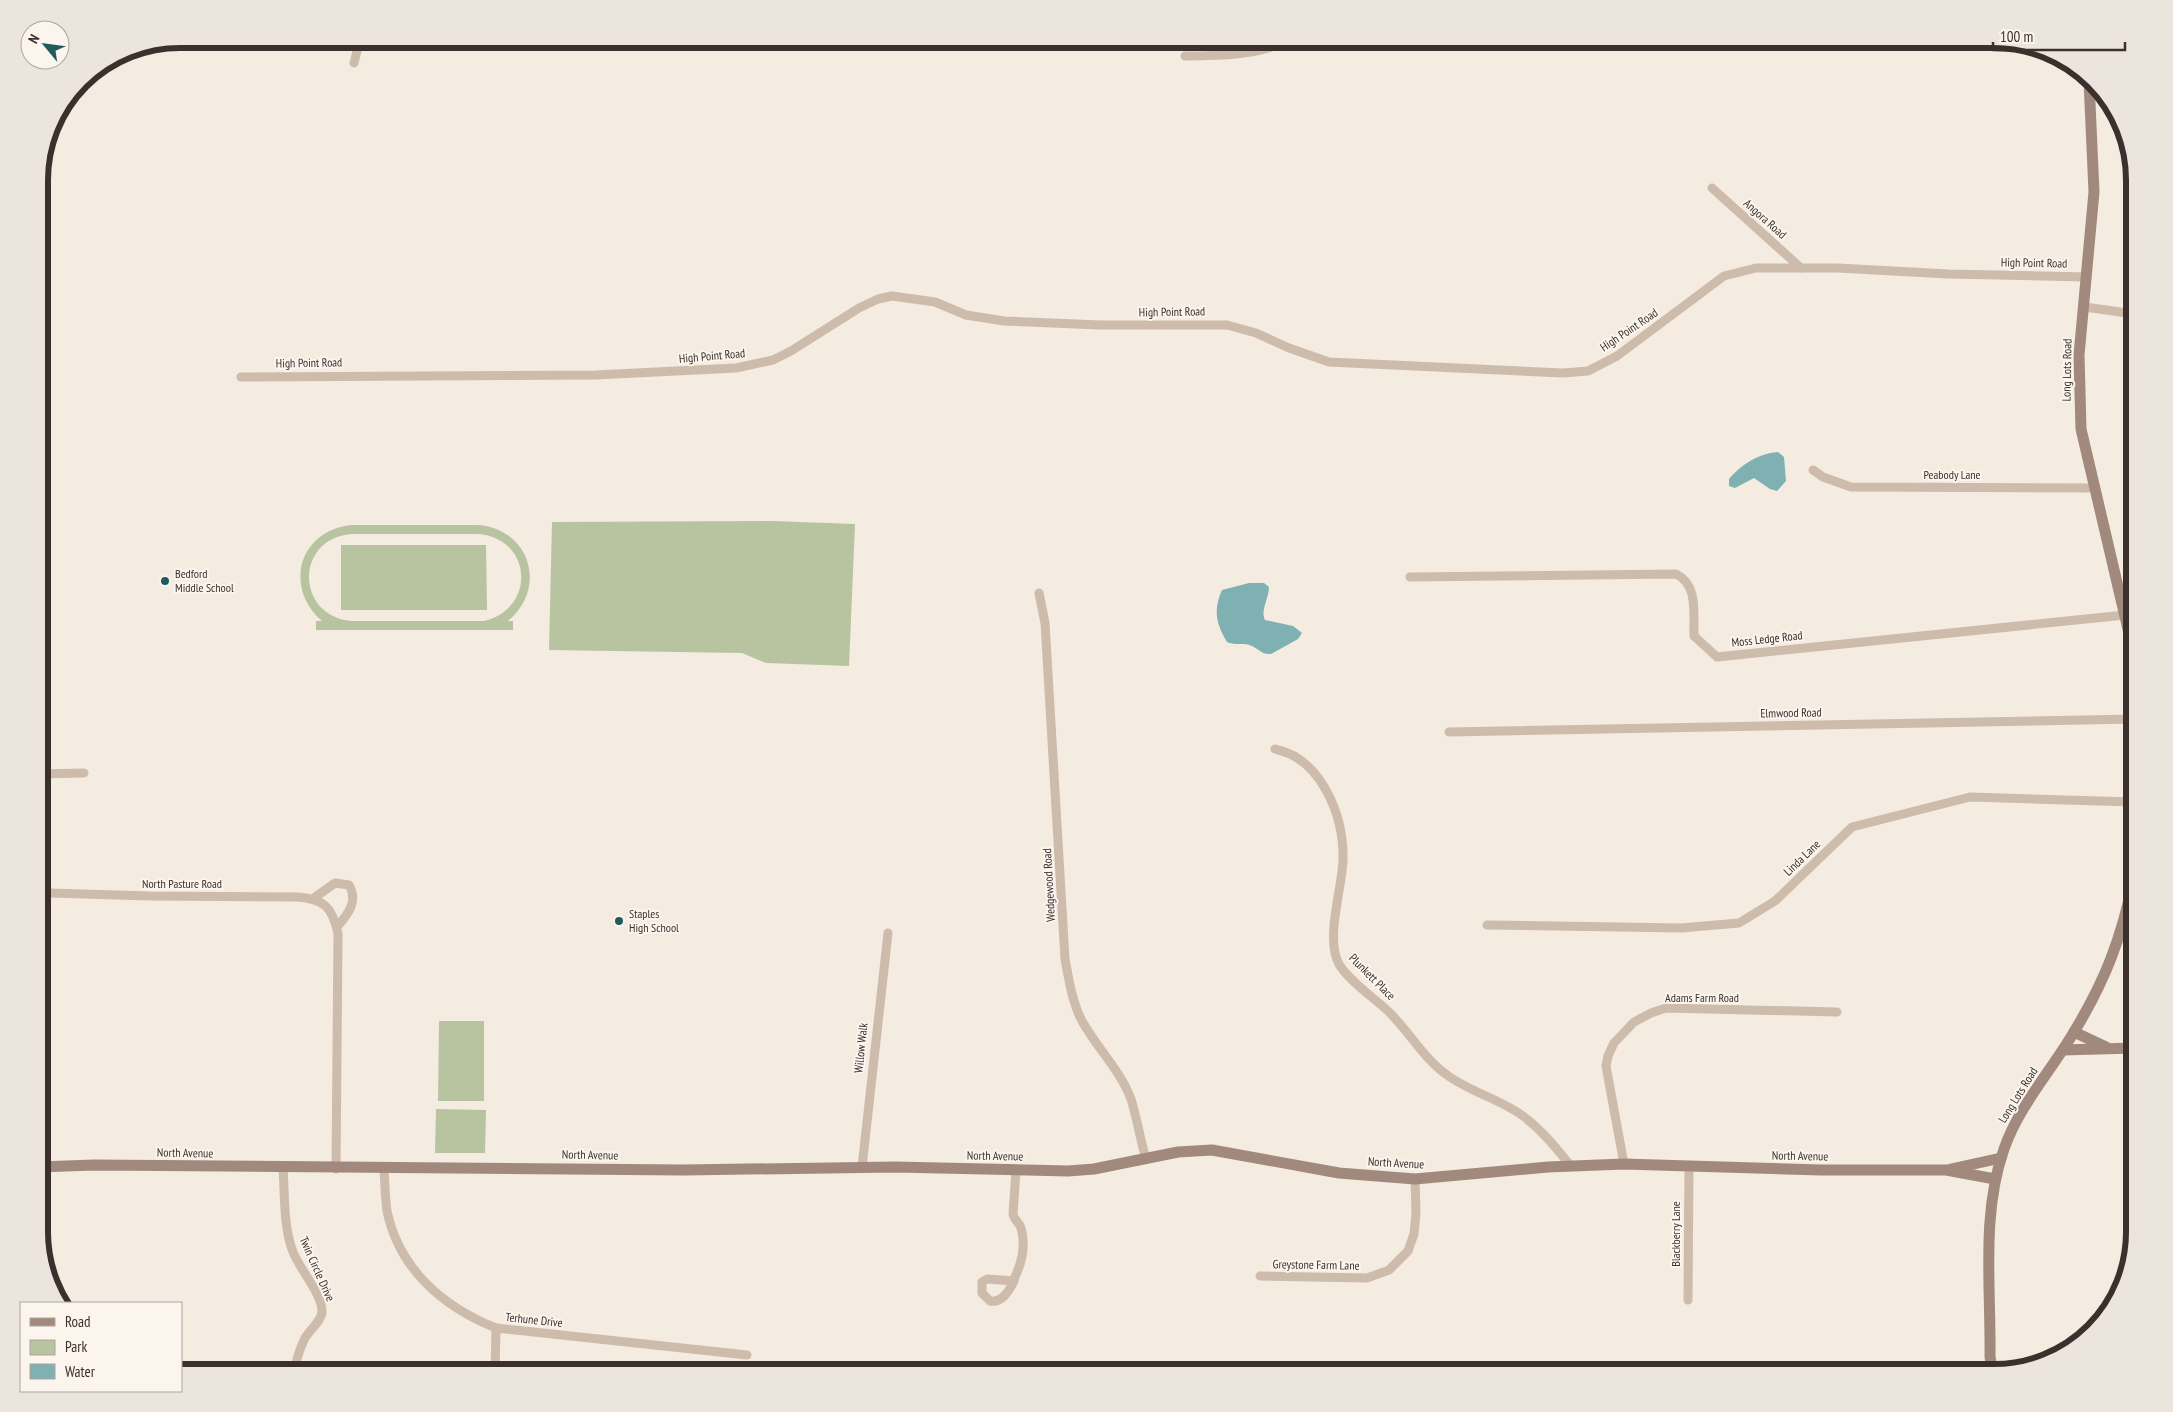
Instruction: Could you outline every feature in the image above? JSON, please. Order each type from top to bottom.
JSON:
[{"type":"street","points":[[354,63],[358,48]]},
{"type":"street","points":[[1185,56],[1218,56],[1265,48]]},
{"type":"street","name":"Long Lots Road","points":[[2089,89],[2094,192],[2085,307],[2079,355],[2081,429],[2126,619]]},
{"type":"street","name":"Angora Road","points":[[1712,188],[1800,268]]},
{"type":"street","name":"High Point Road","points":[[241,377],[596,374],[736,368],[773,360],[792,351],[859,308],[878,299],[892,296],[935,302],[966,314],[1004,321],[1100,325],[1226,325],[1240,327],[1294,351],[1329,362],[1563,373],[1588,371],[1617,356],[1724,276],[1756,268],[2086,276]]},
{"type":"street","points":[[2085,307],[2126,313]]},
{"type":"street","name":"Peabody Lane","points":[[1813,470],[1823,477],[1851,487],[2095,488]]},
{"type":"street","name":"Moss Ledge Road","points":[[1410,577],[1676,574],[1686,581],[1692,591],[1694,636],[1717,657],[2125,615]]},
{"type":"street","name":"Wedgewood Road","points":[[1039,593],[1045,623],[1065,959],[1075,1005],[1082,1021],[1112,1064],[1131,1099],[1146,1159]]},
{"type":"street","name":"Elmwood Road","points":[[1449,732],[2126,719]]},
{"type":"street","name":"Plunkett Place","points":[[1275,750],[1297,757],[1316,774],[1327,790],[1333,808],[1340,833],[1343,858],[1333,944],[1339,964],[1393,1016],[1446,1075],[1522,1116],[1540,1130],[1570,1165]]},
{"type":"street","points":[[48,774],[84,774]]},
{"type":"street","name":"Linda Lane","points":[[1487,925],[1681,928],[1739,923],[1775,901],[1852,827],[1970,798],[2126,802]]},
{"type":"street","points":[[336,1169],[337,927],[328,909],[314,898],[335,883],[349,886],[353,899],[351,910],[337,927]]},
{"type":"street","name":"North Pasture Road","points":[[50,893],[314,898]]},
{"type":"street","name":"Long Lots Road","points":[[1992,1364],[1989,1225],[1995,1179],[2000,1158],[2016,1121],[2074,1032],[2107,972],[2123,929],[2126,915]]},
{"type":"street","name":"Willow Walk","points":[[862,1167],[888,933]]},
{"type":"street","name":"Adams Farm Road","points":[[1624,1164],[1606,1066],[1614,1043],[1634,1022],[1666,1008],[1836,1012]]},
{"type":"street","points":[[2074,1032],[2106,1047]]},
{"type":"street","points":[[2063,1050],[2126,1048]]},
{"type":"street","name":"North Avenue","points":[[48,1167],[94,1165],[336,1169],[791,1170],[862,1167],[1016,1171],[1094,1169],[1178,1152],[1212,1150],[1338,1173],[1415,1179],[1570,1165],[1624,1164],[1689,1168],[1946,1170],[1995,1179]]},
{"type":"street","name":"North Avenue","points":[[1946,1170],[2000,1158]]},
{"type":"street","name":"Twin Circle Drive","points":[[283,1168],[290,1242],[322,1311],[319,1320],[304,1339],[296,1364]]},
{"type":"street","name":"Blackberry Lane","points":[[1688,1300],[1689,1168]]},
{"type":"street","name":"Terhune Drive","points":[[384,1169],[387,1211],[395,1239],[416,1274],[455,1308],[496,1328],[748,1355]]},
{"type":"street","points":[[1014,1281],[1020,1269],[1023,1239],[1018,1221],[1013,1214],[1016,1171]]},
{"type":"street","name":"Greystone Farm Lane","points":[[1260,1276],[1367,1278],[1390,1270],[1408,1251],[1414,1234],[1416,1214],[1415,1179]]},
{"type":"street","points":[[495,1364],[496,1328]]},
{"type":"green space","points":[[772,521],[855,524],[849,666],[766,663],[742,653],[549,650],[552,522]]},
{"type":"green space","points":[[352,525],[478,525],[496,529],[510,537],[521,548],[528,562],[530,577],[528,593],[520,608],[508,621],[513,621],[513,630],[316,630],[316,621],[322,621],[310,607],[303,592],[300,577],[302,562],[309,549],[319,537],[334,529]],"holes":[[[351,534],[478,534],[496,538],[509,547],[518,560],[521,574],[520,589],[513,602],[501,614],[484,621],[351,621],[333,616],[320,606],[312,592],[309,577],[312,562],[320,549],[333,539]]]},
{"type":"green space","points":[[341,545],[486,545],[487,610],[341,610]]},
{"type":"green space","points":[[439,1021],[484,1021],[484,1101],[438,1101]]},
{"type":"green space","points":[[436,1109],[486,1110],[485,1153],[435,1153]]},
{"type":"green space","points":[[1687,1363],[1780,1364],[1685,1364]]},
{"type":"water","points":[[1778,452],[1784,457],[1786,481],[1777,491],[1770,489],[1754,478],[1735,488],[1729,486],[1729,479],[1745,464],[1757,457]]},
{"type":"water","points":[[1249,583],[1264,583],[1269,587],[1264,609],[1265,620],[1293,626],[1302,633],[1298,639],[1271,654],[1263,653],[1249,645],[1227,642],[1218,623],[1217,604],[1219,597],[1222,590]]},
{"type":"place","name":"Bedford Middle School","points":[[165,581]]},
{"type":"place","name":"Staples High School","points":[[619,921]]}]
